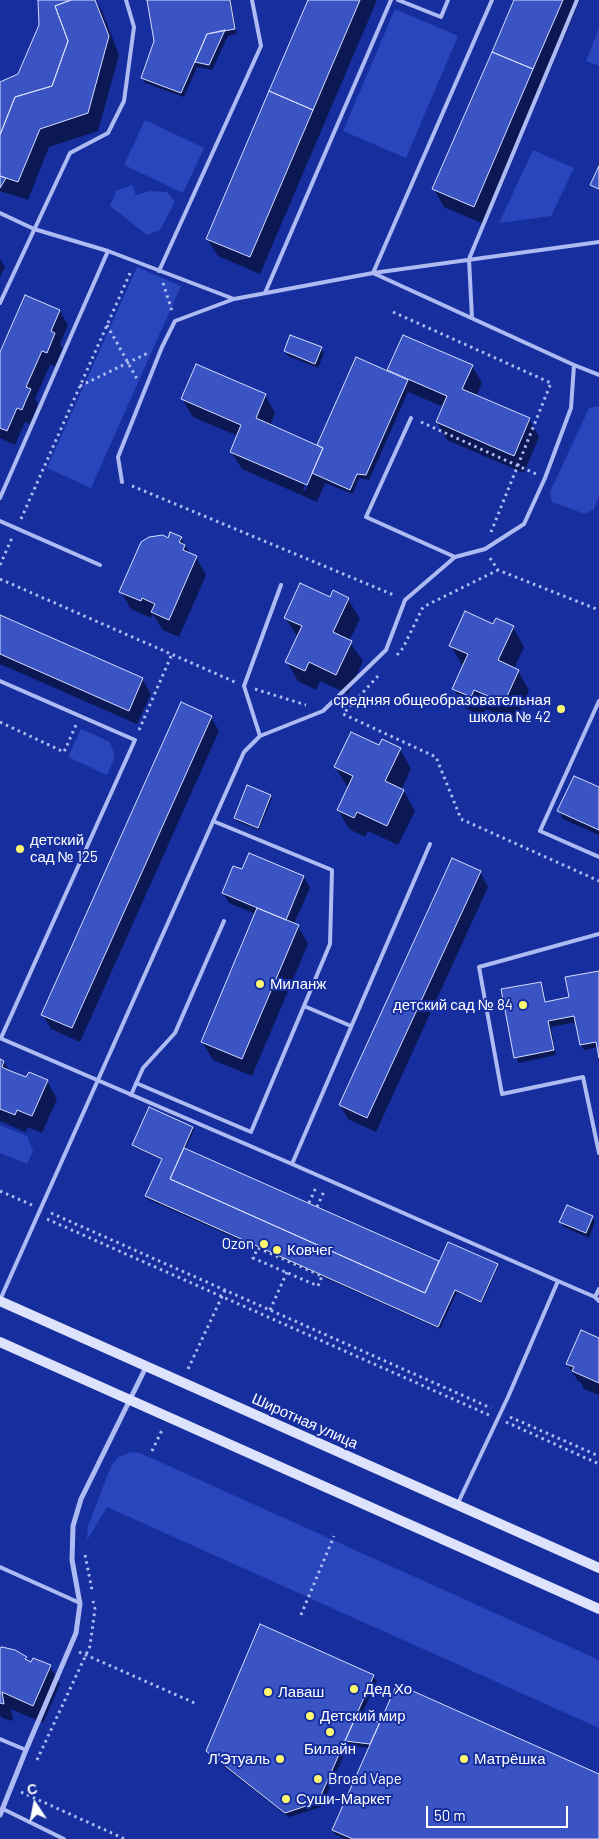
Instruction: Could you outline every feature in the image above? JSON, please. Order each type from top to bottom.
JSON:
[{"type":"main road","name":"Широтная улица","points":[[0,1300],[146,1367],[599,1568]]},
{"type":"main road","points":[[0,1342],[599,1609]]},
{"type":"street","points":[[0,1815],[76,1633],[80,1604],[72,1560],[73,1526],[81,1499],[146,1367]]},
{"type":"lane","points":[[0,303],[70,153],[108,134],[124,101],[134,28],[126,0]]},
{"type":"lane","points":[[159,271],[261,46],[252,0]]},
{"type":"lane","points":[[265,294],[391,0]]},
{"type":"lane","points":[[398,0],[441,16],[448,0]]},
{"type":"lane","points":[[373,273],[492,0]]},
{"type":"lane","points":[[472,318],[469,259],[577,0]]},
{"type":"lane","points":[[0,213],[34,229],[108,251],[234,299]]},
{"type":"lane","points":[[122,482],[118,457],[162,347],[175,321],[234,299],[373,273],[599,242]]},
{"type":"lane","points":[[0,498],[108,251]]},
{"type":"lane","points":[[373,273],[599,375]]},
{"type":"lane","points":[[0,1300],[244,752],[260,736],[323,711],[386,650],[406,600],[455,557],[485,549],[524,524],[545,478],[571,408],[574,365]]},
{"type":"lane","points":[[411,418],[366,517],[455,557]]},
{"type":"lane","points":[[0,521],[100,565]]},
{"type":"lane","points":[[260,736],[244,686],[281,585]]},
{"type":"lane","points":[[0,680],[135,740],[0,1038],[595,1297],[599,1301]]},
{"type":"lane","points":[[599,701],[540,831],[599,857]]},
{"type":"lane","points":[[136,1083],[250,1132],[330,944],[332,870],[213,820]]},
{"type":"lane","points":[[292,1164],[430,844]]},
{"type":"lane","points":[[130,1095],[143,1068],[175,1033],[224,921]]},
{"type":"lane","points":[[599,934],[479,968],[502,1094],[583,1077],[599,1153]]},
{"type":"lane","points":[[304,1006],[351,1026]]},
{"type":"lane","points":[[458,1505],[558,1281]]},
{"type":"lane","points":[[595,1297],[599,1289]]},
{"type":"lane","points":[[0,1567],[80,1604]]},
{"type":"lane","points":[[0,1739],[26,1750]]},
{"type":"lane","points":[[3,1809],[64,1839]]},
{"type":"path","points":[[0,565],[135,261]]},
{"type":"path","points":[[159,271],[175,321]]},
{"type":"path","points":[[393,312],[551,383],[485,549],[498,570],[599,610]]},
{"type":"path","points":[[107,325],[145,392]]},
{"type":"path","points":[[80,386],[162,347]]},
{"type":"path","points":[[411,418],[545,478]]},
{"type":"path","points":[[122,482],[406,600]]},
{"type":"path","points":[[397,656],[403,648],[423,607],[498,570]]},
{"type":"path","points":[[0,579],[244,686],[323,711],[343,714],[436,756],[461,819],[599,881]]},
{"type":"path","points":[[135,740],[172,654]]},
{"type":"path","points":[[343,714],[383,670]]},
{"type":"path","points":[[0,722],[64,752],[80,716]]},
{"type":"path","points":[[0,1191],[599,1456]]},
{"type":"path","points":[[309,1203],[313,1194]]},
{"type":"path","points":[[318,1207],[322,1198]]},
{"type":"path","points":[[37,1214],[599,1464]]},
{"type":"path","points":[[258,1248],[322,1276],[318,1286],[287,1272],[253,1258],[258,1248]]},
{"type":"path","points":[[270,1310],[287,1272]]},
{"type":"path","points":[[188,1370],[225,1290]]},
{"type":"path","points":[[301,1615],[334,1536]]},
{"type":"path","points":[[70,1648],[197,1704]]},
{"type":"path","points":[[11,1788],[125,1839]]},
{"type":"shaded area","points":[[395,9],[458,36],[406,158],[343,131]]},
{"type":"shaded area","points":[[599,28],[599,66],[586,61]]},
{"type":"shaded area","points":[[145,120],[204,148],[183,193],[124,165]]},
{"type":"shaded area","points":[[533,150],[574,168],[551,216],[499,223]]},
{"type":"shaded area","points":[[132,185],[136,195],[150,191],[167,192],[175,202],[160,230],[147,235],[110,206],[116,191]]},
{"type":"shaded area","points":[[137,267],[181,286],[91,488],[47,468]]},
{"type":"shaded area","points":[[599,407],[599,496],[594,509],[585,514],[552,502],[550,492],[589,408]]},
{"type":"shaded area","points":[[81,729],[110,742],[115,757],[107,775],[68,757]]},
{"type":"shaded area","points":[[0,1125],[27,1136],[33,1151],[27,1164],[0,1153]]},
{"type":"shaded area","points":[[131,1452],[140,1453],[599,1660],[599,1728],[107,1507],[87,1540],[88,1526],[111,1466],[118,1457]]},
{"type":"building","points":[[38,0],[71,0],[55,6],[68,41],[52,86],[15,97],[0,135],[0,82],[18,74],[39,25]]},
{"type":"building","points":[[71,0],[95,0],[109,36],[88,113],[40,129],[18,182],[0,176],[0,135],[15,97],[52,86],[68,41],[55,6]]},
{"type":"building","points":[[147,0],[230,0],[235,29],[207,34],[181,93],[141,78],[154,41]]},
{"type":"building","points":[[308,0],[360,0],[313,110],[269,91]]},
{"type":"building","points":[[514,0],[563,0],[533,69],[492,52]]},
{"type":"building","points":[[225,30],[209,65],[195,62],[207,34]]},
{"type":"building","points":[[492,52],[533,69],[474,207],[432,189]]},
{"type":"building","points":[[269,91],[313,110],[250,257],[206,239]]},
{"type":"building","points":[[599,166],[599,189],[590,185]]},
{"type":"building","points":[[0,176],[6,178],[0,188]]},
{"type":"building","points":[[25,295],[60,310],[51,331],[55,333],[47,353],[42,351],[26,387],[31,389],[22,410],[17,408],[7,431],[0,428],[0,352]]},
{"type":"building","points":[[290,335],[322,347],[315,364],[284,351]]},
{"type":"building","points":[[403,335],[473,365],[462,389],[530,418],[514,456],[436,422],[447,396],[387,370]]},
{"type":"building","points":[[356,357],[408,380],[366,475],[357,474],[350,490],[312,473],[323,448],[317,445]]},
{"type":"building","points":[[196,364],[266,394],[256,418],[323,448],[307,485],[230,452],[241,425],[181,399]]},
{"type":"building","points":[[170,532],[182,537],[179,542],[185,545],[183,550],[197,556],[169,620],[151,612],[155,604],[142,598],[141,601],[119,592],[141,542],[149,537],[163,535],[168,538]]},
{"type":"building","points":[[300,583],[330,597],[333,590],[349,598],[333,632],[352,641],[336,675],[309,662],[305,671],[285,662],[302,626],[284,618]]},
{"type":"building","points":[[465,611],[493,624],[496,618],[514,626],[498,660],[519,670],[504,703],[474,690],[471,697],[452,689],[468,654],[449,646]]},
{"type":"building","points":[[0,615],[143,678],[129,711],[0,654]]},
{"type":"building","points":[[181,702],[212,716],[72,1028],[41,1015]]},
{"type":"building","points":[[351,732],[379,745],[382,739],[401,748],[385,781],[404,790],[387,826],[357,812],[354,818],[337,810],[353,776],[334,767]]},
{"type":"building","points":[[574,776],[599,787],[599,830],[557,811]]},
{"type":"building","points":[[247,785],[271,795],[258,828],[234,818]]},
{"type":"building","points":[[249,853],[304,876],[286,920],[222,893],[233,866],[242,869]]},
{"type":"building","points":[[452,858],[481,871],[367,1118],[339,1105]]},
{"type":"building","points":[[257,908],[299,925],[242,1059],[201,1042]]},
{"type":"building","points":[[599,971],[599,1058],[596,1042],[580,1045],[574,1016],[548,1021],[554,1050],[514,1058],[501,989],[541,982],[545,1002],[569,997],[565,977]]},
{"type":"building","points":[[0,1059],[4,1061],[2,1067],[8,1070],[26,1077],[29,1072],[48,1080],[32,1116],[17,1110],[15,1115],[0,1109]]},
{"type":"building","points":[[149,1107],[193,1127],[170,1179],[425,1293],[448,1242],[498,1264],[481,1302],[455,1290],[438,1327],[145,1196],[162,1159],[132,1145]]},
{"type":"building","points":[[184,1148],[439,1261],[425,1293],[170,1179]]},
{"type":"building","points":[[567,1205],[593,1216],[586,1233],[559,1222]]},
{"type":"building","points":[[581,1330],[599,1338],[599,1383],[572,1371],[574,1367],[566,1364]]},
{"type":"building","points":[[260,1624],[374,1675],[318,1802],[285,1813],[206,1751]]},
{"type":"building","points":[[0,1648],[15,1650],[27,1657],[25,1659],[31,1662],[33,1658],[51,1665],[33,1706],[2,1692],[4,1704],[0,1703]]},
{"type":"building","name":"Матрёшка","points":[[397,1684],[599,1774],[599,1839],[353,1839],[332,1830]]},
{"type":"building","points":[[355,1719],[380,1722],[370,1744],[345,1741]]},
{"type":"place","name":"средняя общеобразовательная школа № 42","points":[[561,709]]},
{"type":"place","name":"детский сад № 125","points":[[20,849]]},
{"type":"place","name":"Миланж","points":[[260,984]]},
{"type":"place","name":"детский сад № 84","points":[[523,1005]]},
{"type":"place","name":"Ozon","points":[[264,1244]]},
{"type":"place","name":"Ковчег","points":[[277,1250]]},
{"type":"place","name":"Дед Хо","points":[[354,1689]]},
{"type":"place","name":"Лаваш","points":[[268,1692]]},
{"type":"place","name":"Детский мир","points":[[310,1716]]},
{"type":"place","name":"Билайн","points":[[330,1732]]},
{"type":"place","name":"Л'Этуаль","points":[[280,1759]]},
{"type":"place","name":"Матрёшка","points":[[464,1759]]},
{"type":"place","name":"Broad Vape","points":[[318,1779]]},
{"type":"place","name":"Суши-Маркет","points":[[286,1799]]}]
